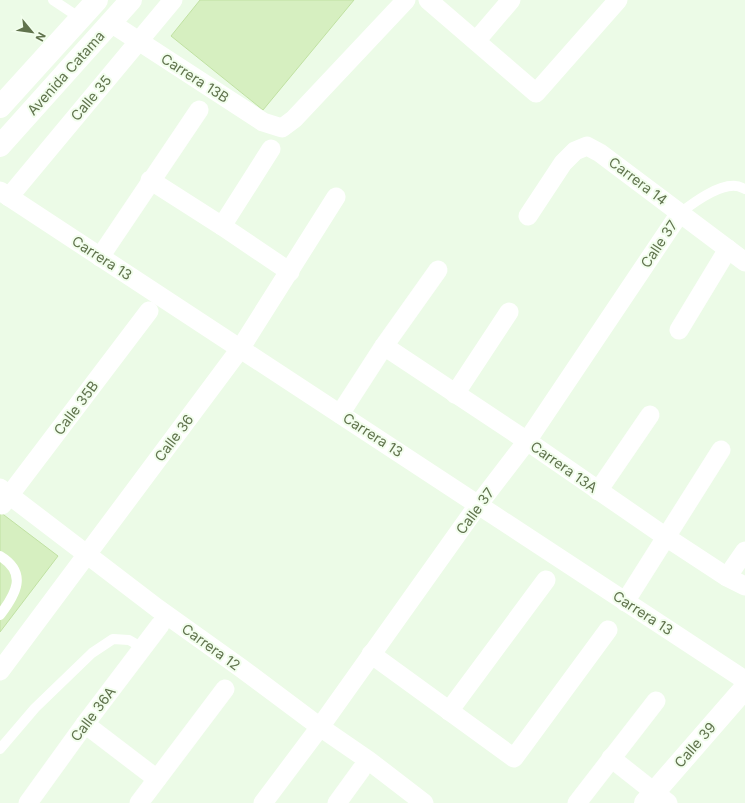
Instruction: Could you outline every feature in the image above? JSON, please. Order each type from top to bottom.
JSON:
[{"type":"main road","name":"Avenida Catama","points":[[0,107],[97,0]]},
{"type":"main road","name":"Avenida Catama","points":[[0,146],[131,0]]},
{"type":"main road","name":"Calle 39","points":[[655,800],[744,689]]},
{"type":"street","name":"Calle 35","points":[[4,194],[139,41],[173,0]]},
{"type":"street","name":"Carrera 13B","points":[[111,23],[263,122],[282,128],[294,119],[406,0]]},
{"type":"street","points":[[428,0],[536,93],[618,0]]},
{"type":"street","points":[[476,41],[511,0]]},
{"type":"street","points":[[100,257],[150,180],[199,110]]},
{"type":"street","name":"Carrera 14","points":[[528,216],[563,163],[575,151],[587,146],[600,153],[745,262]]},
{"type":"street","points":[[222,226],[271,149]]},
{"type":"street","points":[[150,180],[290,272]]},
{"type":"street","name":"Carrera 13","points":[[4,194],[340,414],[475,511],[744,689]]},
{"type":"street","name":"Calle 36","points":[[0,671],[240,348],[336,198]]},
{"type":"street","name":"Calle 37","points":[[263,803],[527,441],[680,214]]},
{"type":"street","points":[[679,330],[728,249]]},
{"type":"street","points":[[340,414],[384,346],[438,270]]},
{"type":"street","name":"Calle 35B","points":[[3,498],[149,311]]},
{"type":"street","points":[[455,394],[509,312]]},
{"type":"street","name":"Carrera 13A","points":[[384,346],[527,441],[666,537],[727,577],[745,586]]},
{"type":"street","points":[[598,491],[650,415]]},
{"type":"street","points":[[625,602],[720,450]]},
{"type":"street","name":"Carrera 12","points":[[3,498],[84,559],[234,678],[316,732],[368,760],[424,803]]},
{"type":"street","name":"Carrera 13","points":[[475,511],[625,602],[744,689]]},
{"type":"street","points":[[727,577],[745,551]]},
{"type":"street","points":[[449,711],[546,580]]},
{"type":"street","name":"Calle 36A","points":[[28,803],[85,724],[143,648],[156,617]]},
{"type":"street","points":[[371,654],[514,758],[608,630]]},
{"type":"street","points":[[139,803],[225,689]]},
{"type":"street","points":[[577,803],[656,701]]},
{"type":"street","points":[[85,724],[157,779]]},
{"type":"street","name":"Carrera 12","points":[[316,732],[403,803]]},
{"type":"street","points":[[611,758],[655,800]]},
{"type":"street","points":[[337,803],[361,770]]},
{"type":"lane","points":[[53,0],[80,18]]},
{"type":"lane","points":[[680,214],[703,196],[719,189],[735,186],[745,189]]},
{"type":"lane","points":[[0,556],[9,561],[17,573],[17,586],[7,606],[0,615]]},
{"type":"lane","points":[[0,749],[35,708],[92,653],[113,639],[129,640],[143,648]]},
{"type":"building","points":[[200,0],[354,0],[263,110],[171,36]]},
{"type":"building","points":[[0,512],[58,556],[0,632]]}]
